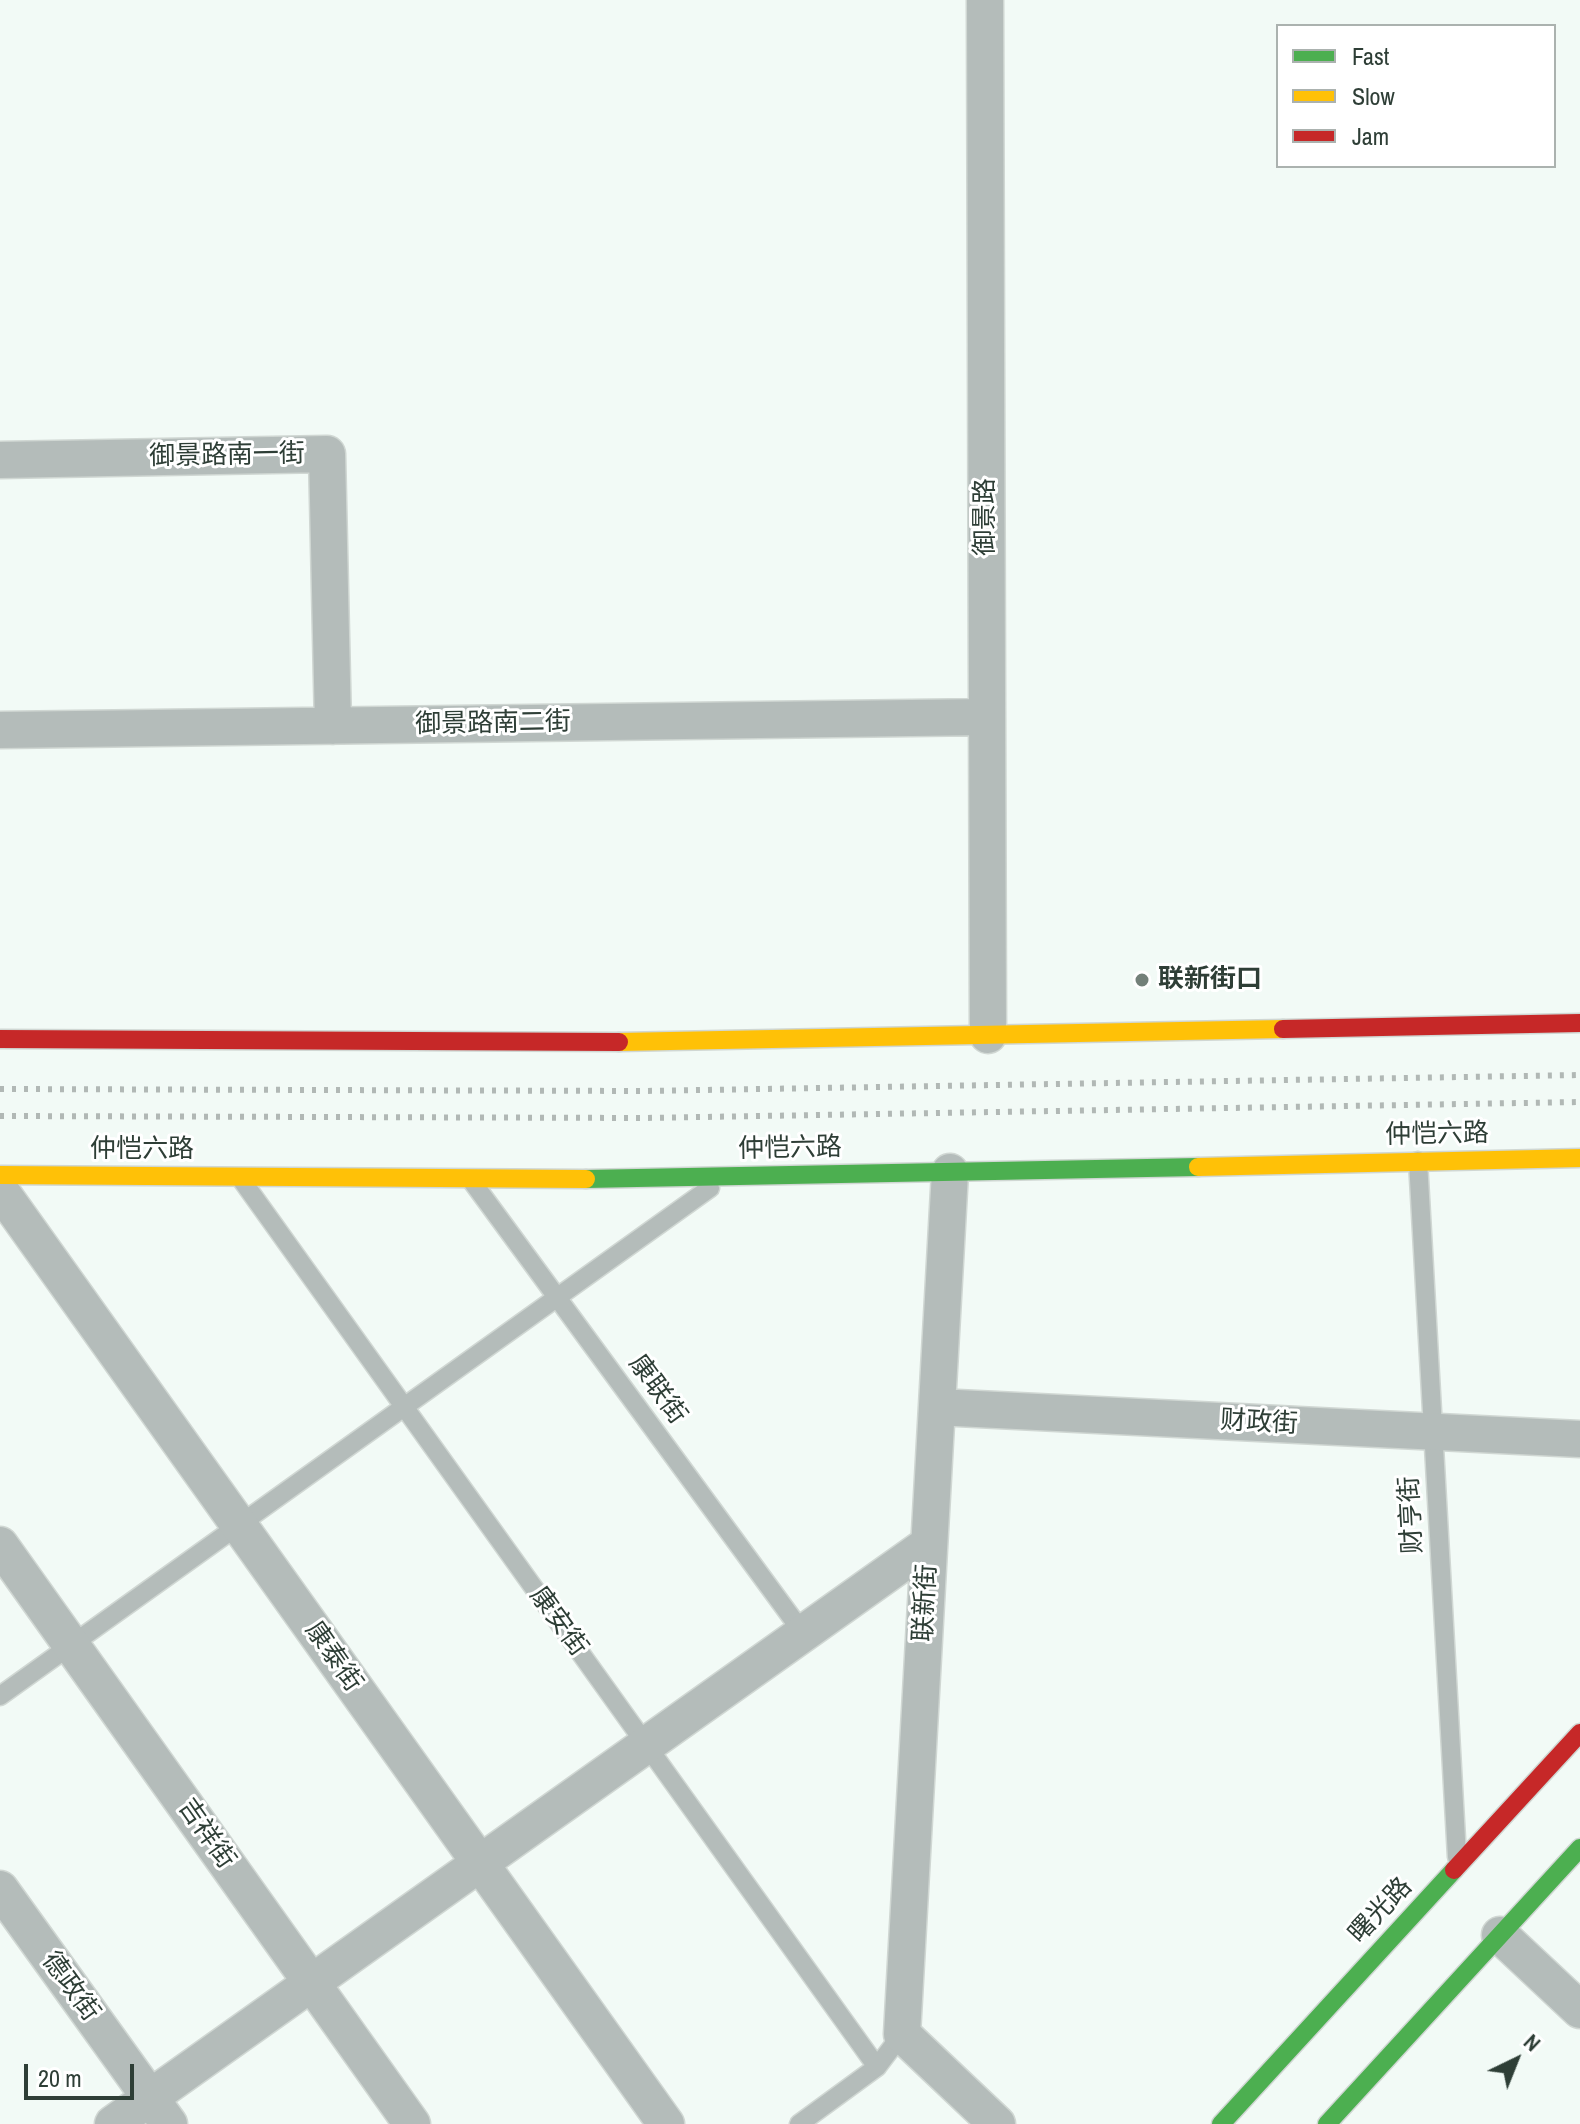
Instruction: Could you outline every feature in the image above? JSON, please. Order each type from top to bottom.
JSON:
[{"type":"main road","points":[[0,1039],[642,1042],[1580,1023]]},
{"type":"main road","name":"仲恺六路","points":[[1,1190],[240,1176],[725,1177],[1580,1158]]},
{"type":"main road","name":"曙光路","points":[[1221,2124],[1580,1733]]},
{"type":"main road","points":[[1327,2124],[1580,1848]]},
{"type":"street","name":"御景路","points":[[985,0],[988,1035]]},
{"type":"street","name":"御景路南一街","points":[[0,460],[327,454],[333,726]]},
{"type":"street","name":"御景路南二街","points":[[0,730],[987,717]]},
{"type":"street","name":"联新街","points":[[902,2034],[950,1172]]},
{"type":"street","name":"康泰街","points":[[1,1190],[666,2124]]},
{"type":"street","name":"财政街","points":[[937,1407],[1580,1439]]},
{"type":"street","points":[[113,2124],[159,2111],[312,1983],[929,1544]]},
{"type":"street","name":"吉祥街","points":[[0,1545],[412,2124]]},
{"type":"street","name":"德政街","points":[[0,1889],[159,2111]]},
{"type":"street","points":[[1500,1935],[1580,2010]]},
{"type":"street","points":[[902,2034],[997,2124]]},
{"type":"lane","name":"财亨街","points":[[1418,1161],[1457,1867]]},
{"type":"lane","name":"康安街","points":[[240,1176],[877,2067]]},
{"type":"lane","name":"康联街","points":[[470,1177],[803,1633]]},
{"type":"lane","points":[[0,1696],[725,1177]]},
{"type":"lane","points":[[799,2124],[877,2067],[902,2034]]},
{"type":"railway","points":[[0,1089],[644,1091],[1580,1075]]},
{"type":"railway","points":[[0,1116],[643,1118],[1580,1102]]},
{"type":"traffic: fast","points":[[586,1179],[1198,1167]]},
{"type":"traffic: fast","points":[[1327,2124],[1580,1848]]},
{"type":"traffic: fast","points":[[1221,2124],[1454,1870]]},
{"type":"traffic: slow","points":[[619,1042],[1283,1029]]},
{"type":"traffic: slow","points":[[1198,1167],[1580,1158]]},
{"type":"traffic: slow","points":[[0,1175],[586,1179]]},
{"type":"traffic: jam","points":[[1283,1029],[1580,1023]]},
{"type":"traffic: jam","points":[[0,1039],[619,1042]]},
{"type":"traffic: jam","points":[[1454,1870],[1580,1733]]},
{"type":"place","name":"联新街口","points":[[1142,980]]}]
